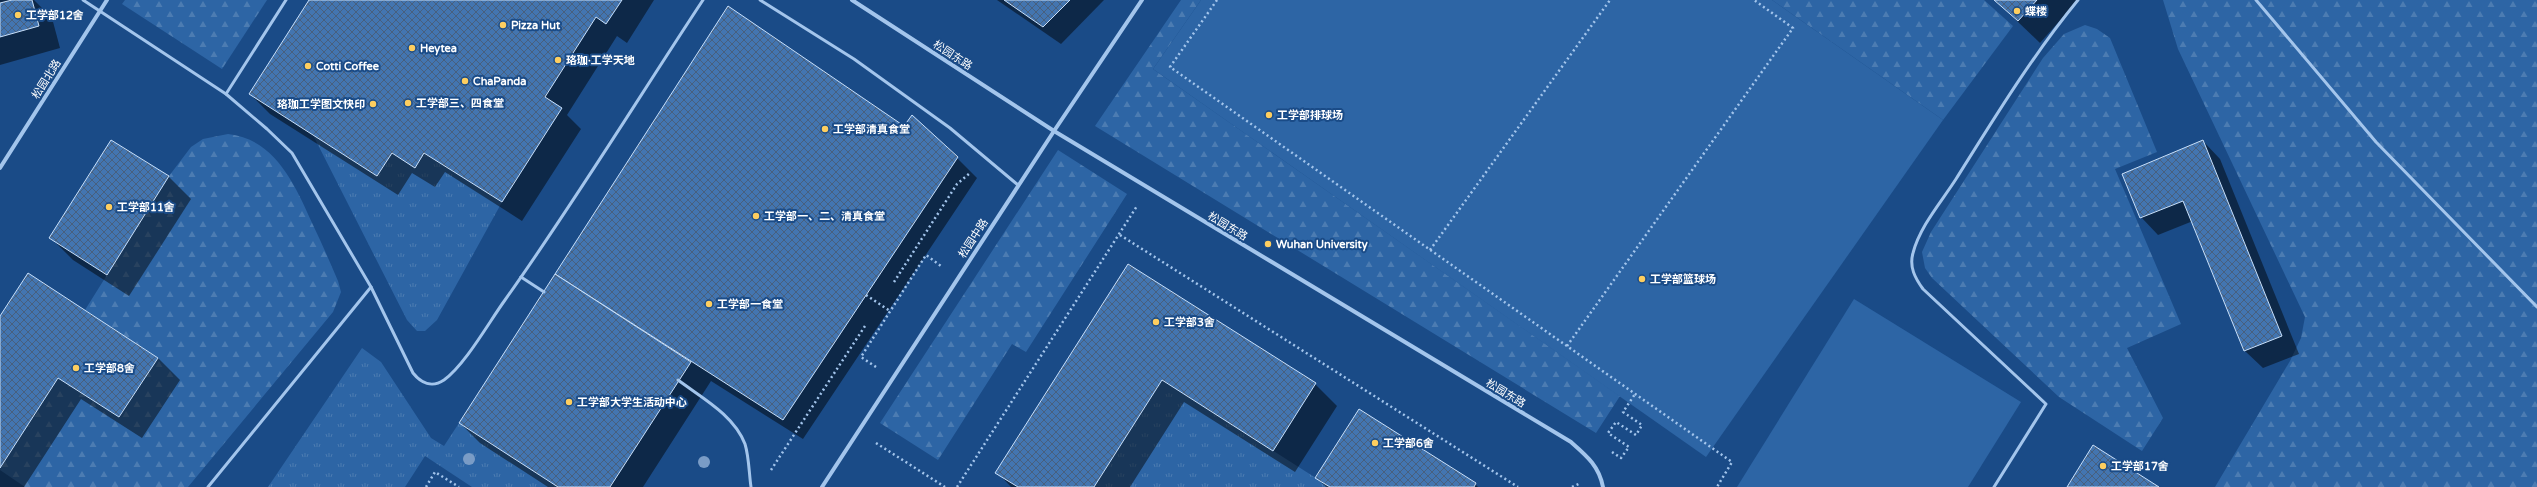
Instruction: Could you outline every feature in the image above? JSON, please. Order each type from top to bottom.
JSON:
[{"type":"street","name":"松园北路","points":[[0,168],[107,0]]},
{"type":"street","name":"松园东路","points":[[852,0],[1054,131],[1571,442],[1590,459],[1601,474],[1603,487]]},
{"type":"street","name":"松园中路","points":[[822,487],[1018,185],[1142,0]]},
{"type":"lane","points":[[83,0],[226,94],[267,129],[292,154],[371,287],[413,373],[424,383],[431,384],[444,380],[462,361],[521,277],[703,0]]},
{"type":"lane","points":[[226,94],[286,0]]},
{"type":"lane","points":[[760,0],[854,59],[950,128],[1018,185]]},
{"type":"lane","points":[[1994,487],[2046,404],[1923,289],[1913,272],[1913,252],[1929,221],[2014,87],[2047,37],[2078,0]]},
{"type":"lane","points":[[2256,0],[2376,142],[2537,307]]},
{"type":"lane","points":[[521,277],[544,292]]},
{"type":"lane","points":[[208,487],[371,287]]},
{"type":"lane","points":[[678,380],[723,414],[739,432],[745,445],[751,486]]},
{"type":"path","points":[[1217,0],[1170,67],[1732,462],[1717,487]]},
{"type":"path","points":[[1430,250],[1610,0]]},
{"type":"path","points":[[1567,346],[1794,28],[1754,0]]},
{"type":"path","points":[[894,282],[957,184],[986,158]]},
{"type":"path","points":[[957,487],[1120,235],[1147,188]]},
{"type":"path","points":[[1120,235],[1518,487]]},
{"type":"path","points":[[880,369],[861,357],[890,311],[926,256],[945,268]]},
{"type":"path","points":[[866,295],[890,311]]},
{"type":"path","points":[[751,486],[762,483],[865,326]]},
{"type":"path","points":[[1590,459],[1600,444],[1621,458],[1629,447],[1608,433],[1616,422],[1636,435],[1642,425],[1622,412],[1635,394]]},
{"type":"path","points":[[858,431],[945,487]]},
{"type":"path","points":[[426,487],[435,472],[459,487]]},
{"type":"green space","points":[[125,0],[267,0],[222,69],[122,4]]},
{"type":"green space","points":[[1181,0],[1201,0],[1153,69],[1620,396],[1596,433],[1095,126]]},
{"type":"green space","name":"工学部篮球场","points":[[1201,0],[1772,0],[1943,120],[1706,457],[1153,69]]},
{"type":"green space","points":[[1772,0],[1984,0],[2013,26],[1943,120]]},
{"type":"green space","points":[[2163,0],[2537,0],[2537,487],[2215,487],[2290,361],[2301,338],[2305,317],[2178,49]]},
{"type":"green space","points":[[2085,25],[2097,29],[2110,38],[2157,152],[2115,169],[2181,324],[2127,348],[2163,418],[2142,451],[2059,397],[1932,278],[1925,268],[1922,252],[1931,232],[2043,58],[2064,34]]},
{"type":"green space","points":[[228,134],[245,138],[259,145],[272,155],[291,181],[299,195],[338,281],[341,292],[333,312],[188,487],[25,487],[0,470],[0,468],[58,378],[120,417],[158,358],[85,310],[169,176],[191,147],[203,139]]},
{"type":"green space","points":[[313,135],[392,153],[415,168],[424,153],[502,202],[437,320],[425,331],[417,331],[407,320]]},
{"type":"green space","points":[[1058,150],[1127,194],[1026,352],[1012,344],[938,460],[880,423]]},
{"type":"green space","points":[[1854,299],[2021,402],[1968,487],[1737,487]]},
{"type":"green space","points":[[362,348],[381,362],[431,438],[444,446],[459,423],[558,487],[472,487],[425,456],[405,487],[268,487]]},
{"type":"green space","points":[[1162,380],[1330,487],[1094,487]]},
{"type":"building","name":"工学部12舍","points":[[12,0],[32,0],[39,26],[0,37],[0,3]]},
{"type":"building","name":"工学部三、四食堂","points":[[309,0],[622,0],[606,24],[596,17],[545,97],[562,108],[502,202],[424,153],[415,168],[392,153],[377,176],[249,94]]},
{"type":"building","points":[[1004,0],[1070,0],[1043,27]]},
{"type":"building","name":"蝶楼","points":[[1994,0],[2037,0],[2018,21]]},
{"type":"building","name":"工学部一、二、清真食堂","points":[[728,6],[904,126],[912,115],[958,157],[783,420],[555,274]]},
{"type":"building","name":"工学部11舍","points":[[111,140],[169,176],[107,275],[49,238]]},
{"type":"building","points":[[2203,140],[2282,336],[2244,351],[2183,201],[2140,218],[2122,174]]},
{"type":"building","name":"工学部3舍","points":[[1128,264],[1316,383],[1273,451],[1162,380],[1094,487],[1018,487],[995,473]]},
{"type":"building","name":"工学部8舍","points":[[28,273],[158,358],[119,417],[58,378],[0,468],[0,316]]},
{"type":"building","name":"工学部大学生活动中心","points":[[555,274],[691,362],[610,487],[558,487],[459,423]]},
{"type":"building","name":"工学部6舍","points":[[1359,409],[1476,483],[1474,487],[1330,487],[1315,478]]},
{"type":"building","name":"工学部17舍","points":[[2093,445],[2159,487],[2067,487]]},
{"type":"place","name":"蝶楼","points":[[2017,11]]},
{"type":"place","name":"工学部12舍","points":[[18,15]]},
{"type":"place","name":"Pizza Hut","points":[[503,25]]},
{"type":"place","name":"Heytea","points":[[412,48]]},
{"type":"place","name":"珞珈·工学天地","points":[[558,60]]},
{"type":"place","name":"Cotti Coffee","points":[[308,66]]},
{"type":"place","name":"ChaPanda","points":[[465,81]]},
{"type":"place","name":"工学部三、四食堂","points":[[408,103]]},
{"type":"place","name":"珞珈工学图文快印","points":[[373,104]]},
{"type":"place","name":"工学部排球场","points":[[1269,115]]},
{"type":"place","name":"工学部清真食堂","points":[[825,129]]},
{"type":"place","name":"工学部11舍","points":[[109,207]]},
{"type":"place","name":"工学部一、二、清真食堂","points":[[756,216]]},
{"type":"place","name":"Wuhan University","points":[[1268,244]]},
{"type":"place","name":"工学部篮球场","points":[[1642,279]]},
{"type":"place","name":"工学部一食堂","points":[[709,304]]},
{"type":"place","name":"工学部3舍","points":[[1156,322]]},
{"type":"place","name":"工学部8舍","points":[[76,368]]},
{"type":"place","name":"工学部大学生活动中心","points":[[569,402]]},
{"type":"place","name":"工学部6舍","points":[[1375,443]]},
{"type":"place","name":"工学部17舍","points":[[2103,466]]}]
